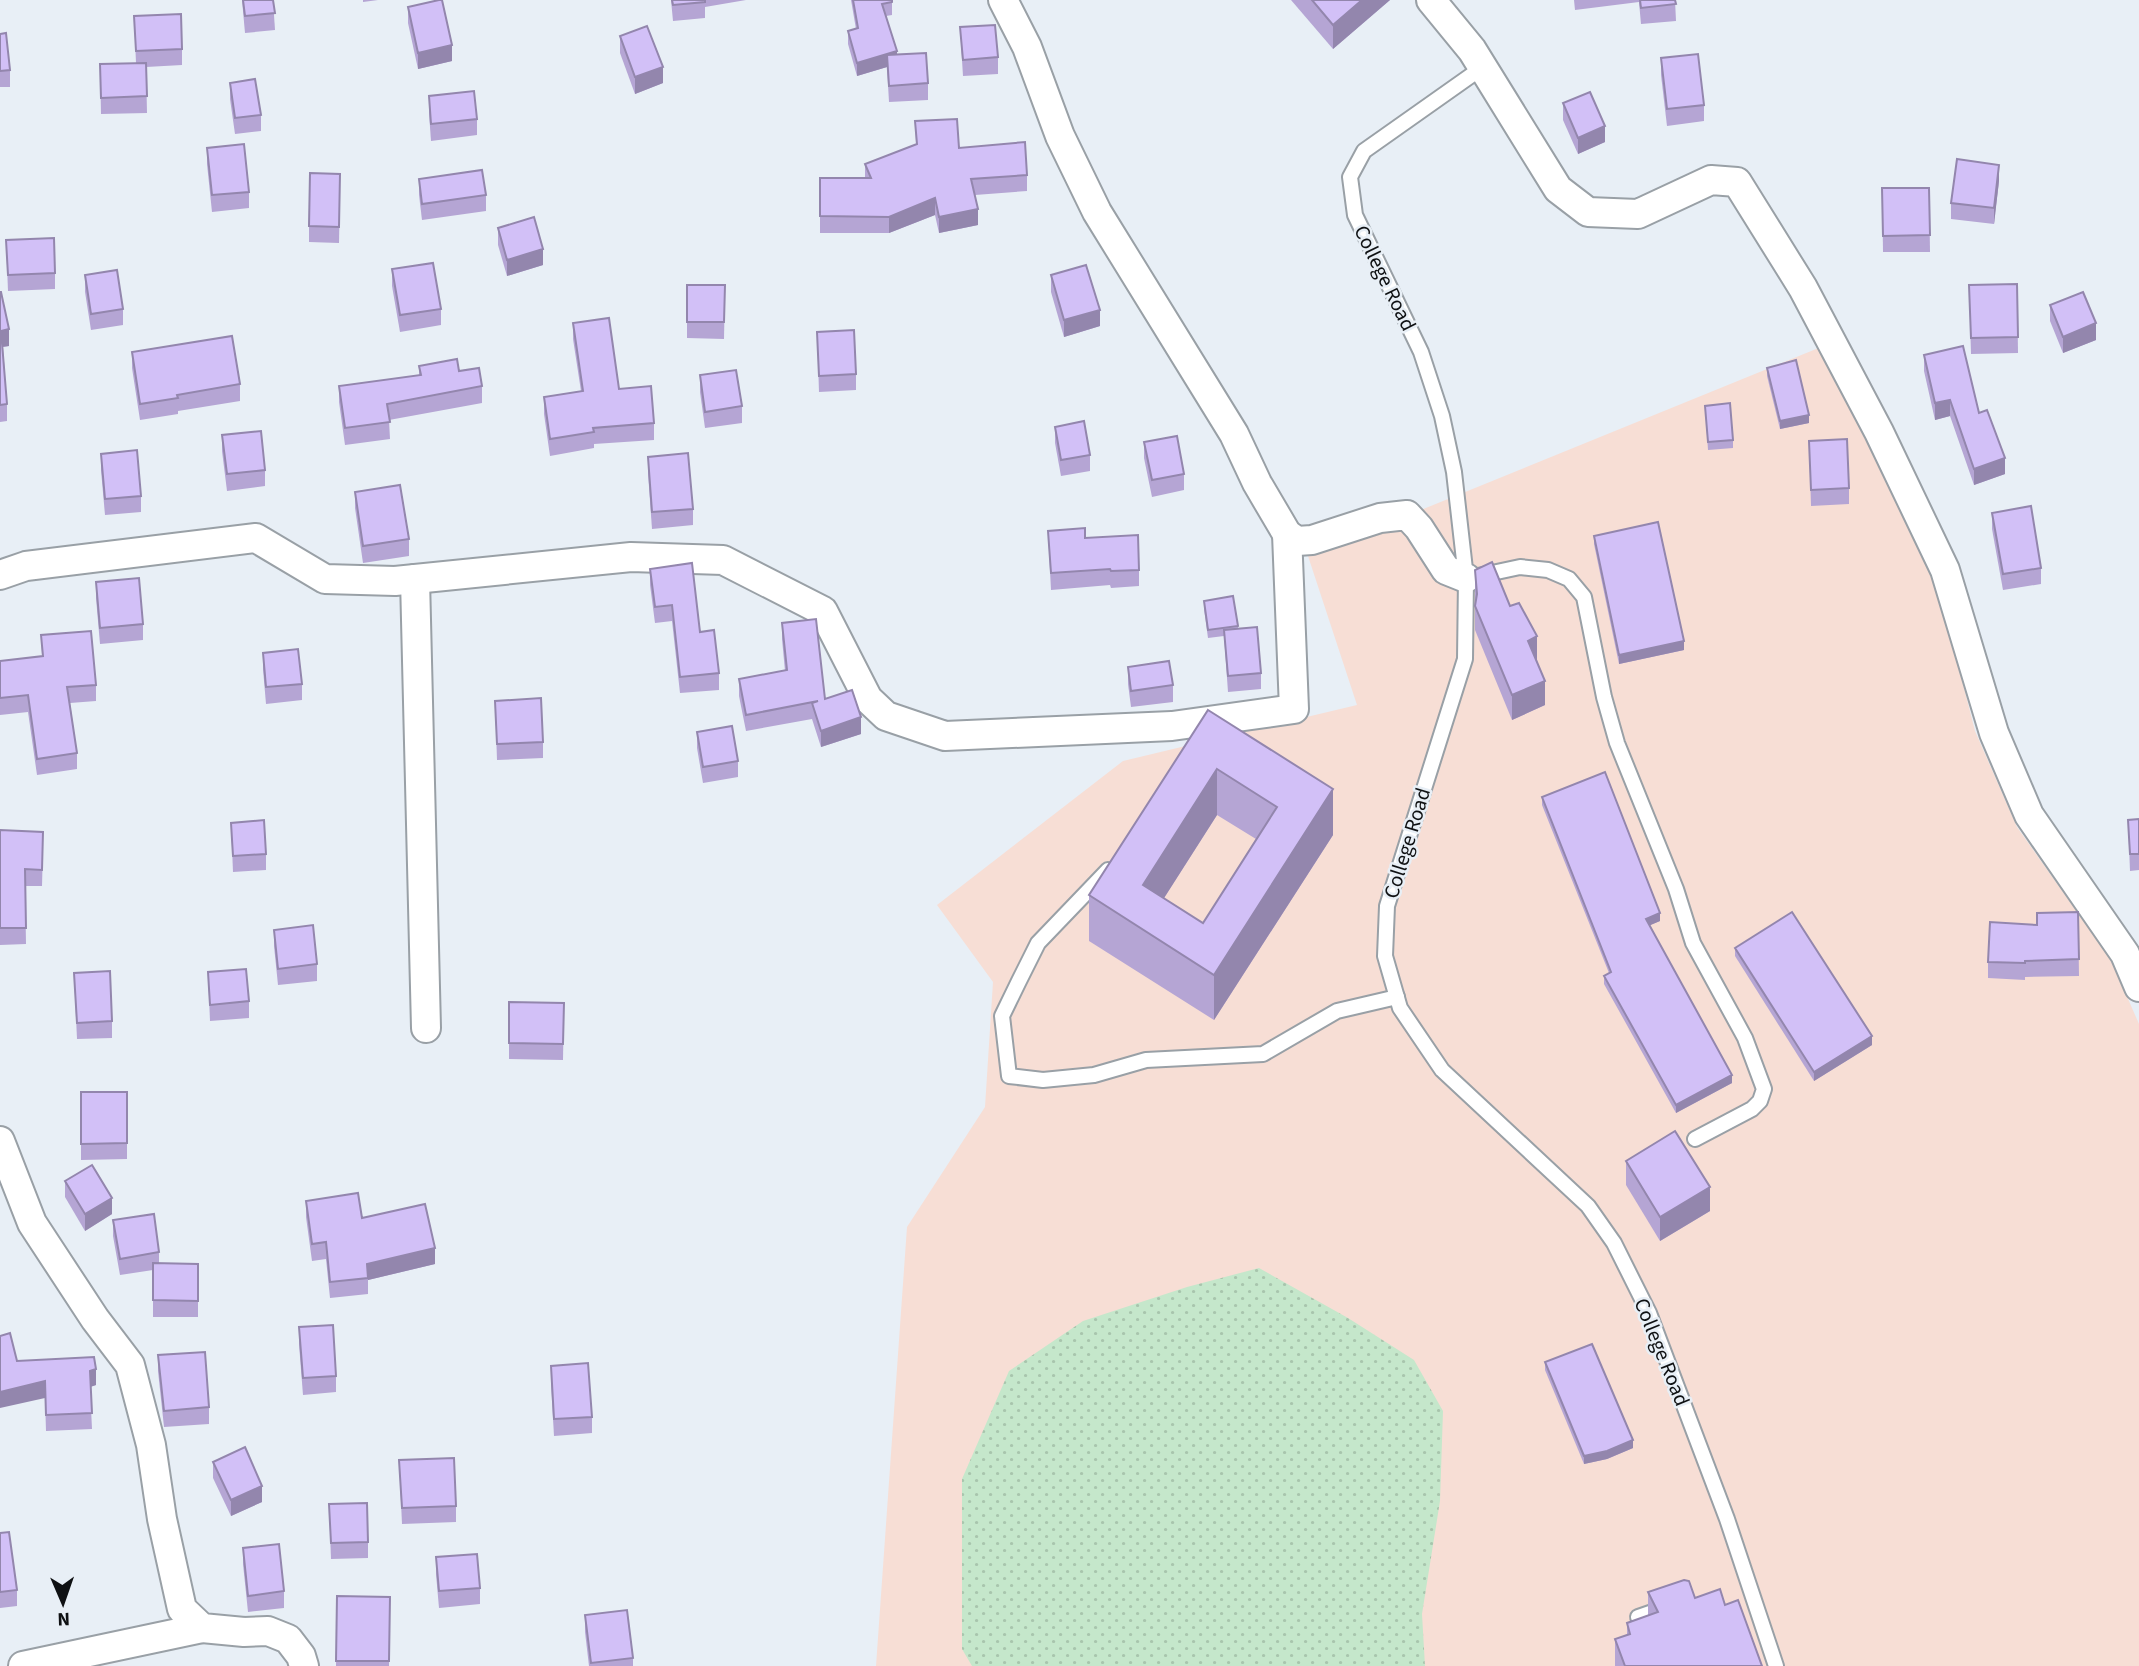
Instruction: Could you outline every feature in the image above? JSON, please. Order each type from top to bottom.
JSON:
[{"type":"street","points":[[1003,0],[1027,47],[1060,136],[1097,212],[1234,434],[1257,483],[1287,534],[1297,541],[1312,540],[1380,517],[1407,515],[1419,528],[1446,570],[1466,578]]},
{"type":"street","points":[[1431,0],[1472,50],[1558,189],[1588,212],[1638,214],[1711,180],[1737,181],[1803,288],[1879,432],[1945,570],[1994,733],[2029,815],[2125,954],[2139,987]]},
{"type":"street","points":[[0,575],[26,566],[256,538],[326,579],[415,579],[631,557],[723,560],[823,611],[868,699],[886,716],[945,736],[1172,726],[1294,709],[1287,534]]},
{"type":"street","points":[[415,579],[426,1028]]},
{"type":"street","points":[[0,1141],[32,1223],[95,1319],[130,1365],[151,1445],[162,1519],[182,1609],[202,1628]]},
{"type":"street","points":[[23,1666],[202,1628],[268,1631],[288,1639],[301,1656],[304,1666]]},
{"type":"lane","name":"College Road","points":[[1483,67],[1364,151],[1350,177],[1355,215],[1421,352],[1442,416],[1456,484],[1466,578],[1465,659],[1387,906],[1385,956],[1400,1008],[1442,1070],[1588,1206],[1614,1243],[1649,1313],[1727,1519],[1747,1600],[1776,1666]]},
{"type":"lane","points":[[1466,578],[1520,568],[1548,570],[1569,579],[1584,597],[1604,697],[1617,743],[1676,889],[1693,943],[1745,1038],[1764,1089],[1760,1101],[1752,1109],[1695,1139]]},
{"type":"lane","points":[[1110,868],[1038,943],[1002,1016],[1009,1076],[1043,1080],[1094,1075],[1146,1060],[1263,1054],[1337,1011],[1397,997]]},
{"type":"lane","points":[[1638,1617],[1673,1605]]},
{"type":"shaded area","points":[[1821,347],[1935,574],[1975,731],[2017,827],[2111,960],[2139,1024],[2139,1666],[876,1666],[907,1227],[985,1107],[993,982],[937,905],[1123,761],[1357,705],[1308,556]]},
{"type":"green space","points":[[1259,1268],[1348,1318],[1414,1360],[1443,1411],[1440,1501],[1422,1614],[1425,1666],[972,1666],[962,1649],[962,1479],[1009,1371],[1083,1321],[1187,1287]]},
{"type":"building","points":[[243,0],[273,0],[275,13],[245,16]]},
{"type":"building","points":[[442,0],[452,45],[418,53],[408,7]]},
{"type":"building","points":[[672,0],[705,0],[705,2],[673,5]]},
{"type":"building","points":[[853,0],[892,0],[882,4],[897,51],[857,63],[848,31],[858,28]]},
{"type":"building","points":[[1312,0],[1362,0],[1333,25]]},
{"type":"building","points":[[1640,0],[1675,0],[1676,4],[1641,8]]},
{"type":"building","points":[[181,14],[182,49],[136,51],[134,16]]},
{"type":"building","points":[[995,25],[998,57],[963,60],[960,27]]},
{"type":"building","points":[[647,26],[663,67],[635,77],[620,36]]},
{"type":"building","points":[[6,33],[10,70],[0,71],[0,34]]},
{"type":"building","points":[[926,53],[928,83],[889,86],[887,55]]},
{"type":"building","points":[[1698,54],[1704,105],[1667,109],[1661,58]]},
{"type":"building","points":[[146,63],[147,96],[101,98],[100,64]]},
{"type":"building","points":[[255,79],[261,115],[235,118],[230,83]]},
{"type":"building","points":[[474,91],[477,119],[431,124],[429,96]]},
{"type":"building","points":[[1590,92],[1605,126],[1578,138],[1563,103]]},
{"type":"building","points":[[957,119],[959,148],[1025,142],[1027,175],[971,179],[978,209],[939,217],[935,198],[889,217],[820,216],[820,178],[871,178],[865,164],[917,144],[915,121]]},
{"type":"building","points":[[244,144],[249,192],[212,195],[207,148]]},
{"type":"building","points":[[1957,159],[1999,165],[1994,208],[1951,203]]},
{"type":"building","points":[[482,170],[486,195],[422,204],[419,179]]},
{"type":"building","points":[[310,173],[340,174],[339,227],[309,226]]},
{"type":"building","points":[[1882,188],[1929,188],[1930,235],[1883,236]]},
{"type":"building","points":[[534,217],[543,249],[507,260],[498,228]]},
{"type":"building","points":[[54,238],[55,273],[8,275],[6,240]]},
{"type":"building","points":[[433,263],[441,309],[400,315],[392,269]]},
{"type":"building","points":[[1086,265],[1100,310],[1064,320],[1051,275]]},
{"type":"building","points":[[117,270],[123,309],[91,314],[85,275]]},
{"type":"building","points":[[2017,284],[2018,337],[1971,338],[1969,285]]},
{"type":"building","points":[[687,285],[725,285],[724,322],[687,322]]},
{"type":"building","points":[[0,292],[9,329],[1,331],[7,404],[0,405]]},
{"type":"building","points":[[2083,292],[2096,323],[2063,337],[2050,305]]},
{"type":"building","points":[[609,318],[619,389],[651,386],[654,423],[593,428],[594,432],[550,439],[544,397],[583,391],[573,323]]},
{"type":"building","points":[[854,330],[856,374],[819,376],[817,332]]},
{"type":"building","points":[[232,336],[240,384],[140,404],[132,352]]},
{"type":"building","points":[[1963,346],[1979,413],[1987,410],[2005,458],[1974,469],[1950,400],[1935,403],[1924,355]]},
{"type":"building","points":[[457,359],[459,371],[479,368],[482,386],[387,404],[390,422],[345,428],[339,386],[421,375],[419,366]]},
{"type":"building","points":[[1796,360],[1809,415],[1780,421],[1767,368]]},
{"type":"building","points":[[736,370],[742,406],[705,412],[700,375]]},
{"type":"building","points":[[1730,403],[1733,440],[1708,442],[1705,406]]},
{"type":"building","points":[[1084,421],[1090,455],[1061,460],[1055,427]]},
{"type":"building","points":[[261,431],[265,470],[227,474],[222,435]]},
{"type":"building","points":[[1177,436],[1184,474],[1152,480],[1144,442]]},
{"type":"building","points":[[1847,439],[1849,488],[1811,490],[1809,441]]},
{"type":"building","points":[[137,450],[141,496],[105,499],[101,454]]},
{"type":"building","points":[[688,453],[693,509],[652,512],[648,457]]},
{"type":"building","points":[[400,485],[409,539],[363,546],[355,492]]},
{"type":"building","points":[[2031,506],[2041,568],[2003,574],[1992,513]]},
{"type":"building","points":[[1658,522],[1684,641],[1619,655],[1594,536]]},
{"type":"building","points":[[1085,528],[1085,538],[1138,535],[1139,570],[1051,573],[1048,531]]},
{"type":"building","points":[[1492,562],[1510,606],[1519,603],[1537,636],[1528,641],[1545,681],[1512,695],[1475,606],[1475,570]]},
{"type":"building","points":[[692,563],[700,632],[714,630],[719,673],[680,677],[672,605],[655,607],[650,569]]},
{"type":"building","points":[[139,578],[143,624],[100,628],[96,582]]},
{"type":"building","points":[[1233,596],[1238,626],[1208,630],[1204,601]]},
{"type":"building","points":[[816,619],[825,699],[852,690],[861,717],[821,731],[812,703],[818,701],[746,715],[739,679],[787,670],[782,623]]},
{"type":"building","points":[[1257,627],[1261,673],[1228,676],[1224,630]]},
{"type":"building","points":[[91,631],[96,685],[67,687],[77,753],[37,759],[28,695],[0,698],[0,661],[43,656],[41,635]]},
{"type":"building","points":[[298,649],[302,684],[266,687],[263,653]]},
{"type":"building","points":[[1169,661],[1173,685],[1131,691],[1128,667]]},
{"type":"building","points":[[541,698],[543,742],[497,744],[495,701]]},
{"type":"building","points":[[1208,710],[1333,789],[1214,975],[1089,895]],"holes":[[[1217,769],[1277,807],[1203,923],[1143,885]]]},
{"type":"building","points":[[732,726],[738,761],[703,767],[697,732]]},
{"type":"building","points":[[1605,772],[1660,913],[1646,919],[1732,1075],[1676,1105],[1604,976],[1611,972],[1542,797]]},
{"type":"building","points":[[2139,819],[2139,854],[2130,854],[2128,820]]},
{"type":"building","points":[[264,820],[266,854],[233,856],[231,823]]},
{"type":"building","points":[[0,830],[43,832],[42,870],[25,869],[26,928],[0,928]]},
{"type":"building","points":[[1792,912],[1872,1036],[1814,1072],[1735,948]]},
{"type":"building","points":[[2078,912],[2079,959],[2025,963],[1988,962],[1990,922],[2037,925],[2037,913]]},
{"type":"building","points":[[313,925],[317,964],[278,969],[274,930]]},
{"type":"building","points":[[246,969],[249,1001],[210,1005],[208,972]]},
{"type":"building","points":[[110,971],[112,1021],[77,1023],[74,973]]},
{"type":"building","points":[[509,1002],[564,1003],[563,1044],[509,1043]]},
{"type":"building","points":[[81,1092],[127,1092],[127,1143],[81,1144]]},
{"type":"building","points":[[1675,1131],[1710,1187],[1660,1217],[1626,1161]]},
{"type":"building","points":[[92,1165],[112,1198],[85,1214],[65,1181]]},
{"type":"building","points":[[358,1193],[362,1218],[425,1204],[435,1248],[367,1264],[368,1278],[330,1282],[326,1242],[312,1244],[306,1201]]},
{"type":"building","points":[[154,1214],[159,1252],[120,1259],[113,1220]]},
{"type":"building","points":[[153,1263],[198,1264],[198,1301],[153,1300]]},
{"type":"building","points":[[333,1325],[336,1376],[303,1378],[299,1327]]},
{"type":"building","points":[[10,1333],[17,1361],[94,1357],[96,1369],[90,1371],[92,1413],[46,1415],[45,1381],[0,1392],[0,1336]]},
{"type":"building","points":[[1592,1344],[1633,1440],[1607,1451],[1584,1456],[1545,1362]]},
{"type":"building","points":[[205,1352],[209,1407],[164,1411],[158,1355]]},
{"type":"building","points":[[588,1363],[592,1417],[554,1419],[551,1366]]},
{"type":"building","points":[[245,1447],[262,1486],[231,1500],[213,1462]]},
{"type":"building","points":[[454,1458],[456,1506],[402,1508],[399,1460]]},
{"type":"building","points":[[367,1503],[368,1542],[331,1543],[329,1504]]},
{"type":"building","points":[[9,1532],[17,1590],[0,1592],[0,1533]]},
{"type":"building","points":[[279,1544],[284,1591],[248,1596],[243,1548]]},
{"type":"building","points":[[477,1554],[480,1588],[439,1591],[436,1557]]},
{"type":"building","points":[[1684,1580],[1689,1581],[1695,1598],[1720,1589],[1725,1605],[1738,1600],[1762,1666],[1625,1666],[1615,1639],[1630,1634],[1627,1623],[1658,1612],[1648,1592]]},
{"type":"building","points":[[337,1596],[390,1597],[389,1661],[336,1661]]},
{"type":"building","points":[[627,1610],[633,1658],[591,1663],[585,1615]]}]
